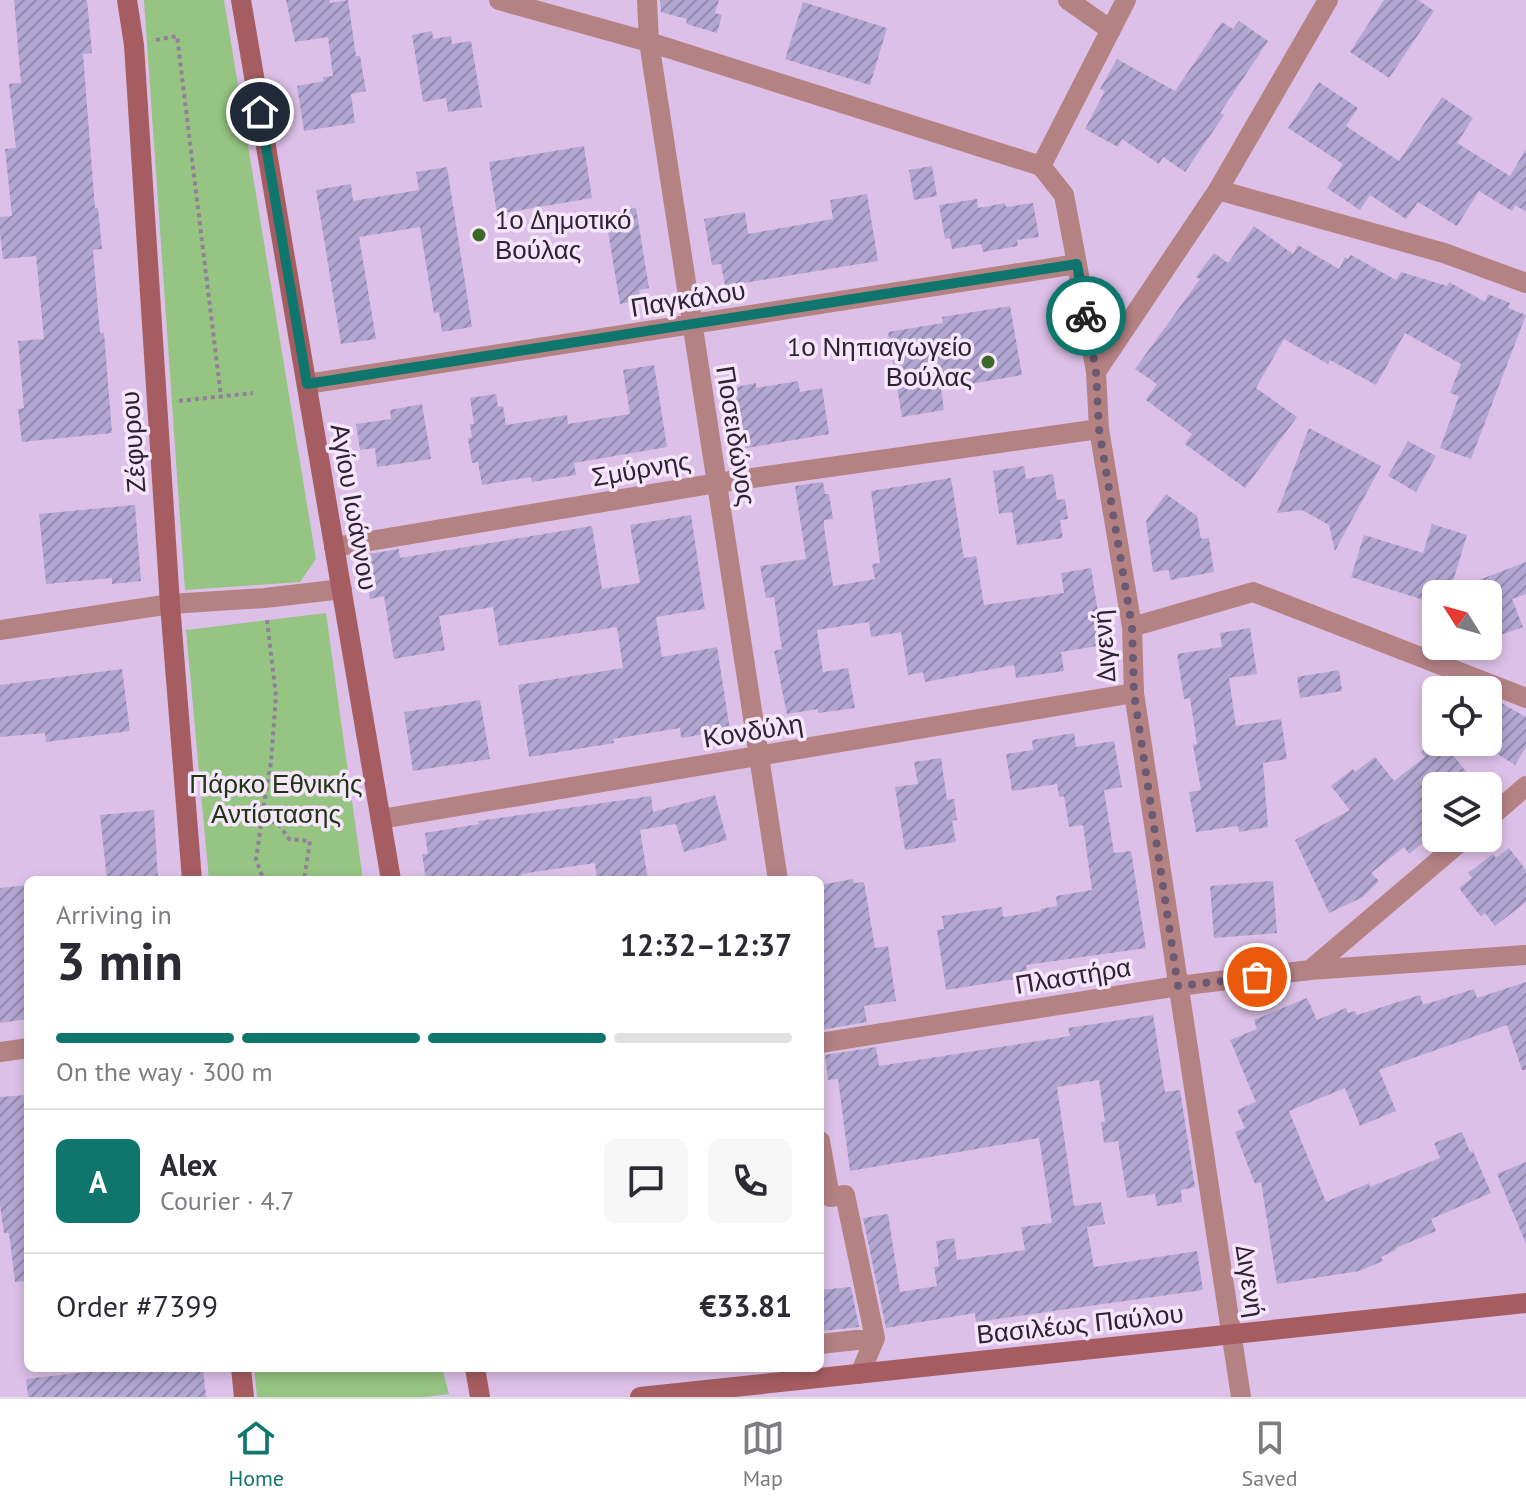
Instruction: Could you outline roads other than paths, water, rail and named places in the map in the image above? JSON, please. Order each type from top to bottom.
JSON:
[{"type":"street","name":"Ζέφυρου","points":[[127,0],[134,45],[170,604],[192,876]]},
{"type":"street","name":"Αγίου Ιωάννου","points":[[241,0],[390,876]]},
{"type":"street","points":[[499,0],[649,42],[1041,166],[1126,0]]},
{"type":"street","name":"Ποσειδώνος","points":[[647,0],[649,42],[777,876]]},
{"type":"street","points":[[1068,0],[1111,30]]},
{"type":"street","points":[[1096,372],[1218,190],[1328,0]]},
{"type":"street","name":"Διγενή","points":[[1041,166],[1064,195],[1096,372],[1099,429],[1132,627],[1134,693],[1241,1397]]},
{"type":"street","points":[[1218,190],[1444,253],[1526,283]]},
{"type":"street","name":"Παγκάλου","points":[[307,384],[1077,264]]},
{"type":"street","name":"Σμύρνης","points":[[334,547],[717,483],[1099,429]]},
{"type":"street","points":[[0,630],[170,604],[342,589]]},
{"type":"street","points":[[1132,627],[1253,592],[1526,698]]},
{"type":"street","name":"Κονδύλη","points":[[381,819],[1134,693]]},
{"type":"street","points":[[1502,807],[1526,786]]},
{"type":"street","points":[[1310,970],[1449,852]]},
{"type":"street","name":"Πλαστήρα","points":[[824,1042],[1178,986],[1310,970],[1526,955]]},
{"type":"street","points":[[0,1052],[24,1049]]},
{"type":"street","points":[[825,1198],[845,1195],[875,1338],[860,1374]]},
{"type":"street","name":"Βασιλέως Παύλου","points":[[640,1397],[1526,1303]]},
{"type":"street","points":[[824,1344],[875,1338]]},
{"type":"street","points":[[241,1372],[244,1397]]},
{"type":"street","points":[[476,1372],[480,1397]]},
{"type":"place","name":"1ο Δημοτικό Βούλας","points":[[479,235]]},
{"type":"place","name":"1ο Νηπιαγωγείο Βούλας","points":[[988,362]]},
{"type":"park label","name":"Πάρκο Εθνικής Αντίστασης","points":[[276,799]]}]
